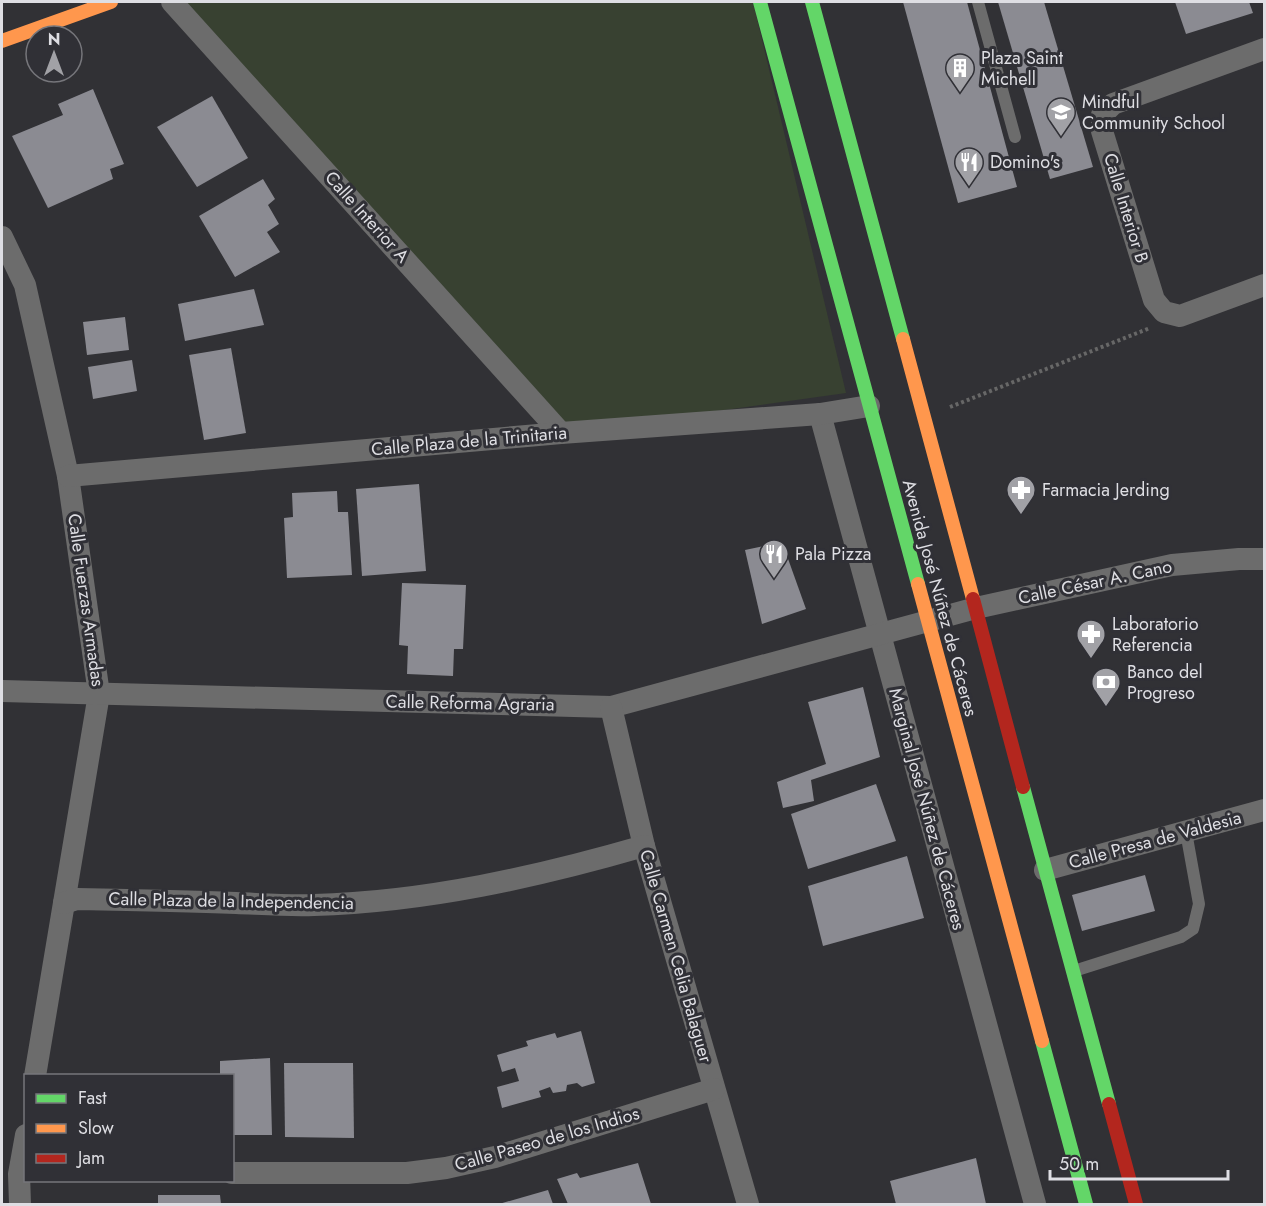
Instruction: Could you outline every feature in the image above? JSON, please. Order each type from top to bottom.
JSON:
[{"type":"main road","points":[[2,41],[111,2]]},
{"type":"main road","name":"Avenida José Núñez de Cáceres","points":[[760,2],[1086,1204]]},
{"type":"main road","name":"Avenida José Núñez de Cáceres","points":[[812,2],[1136,1204]]},
{"type":"street","name":"Calle Interior A","points":[[172,2],[561,433]]},
{"type":"street","name":"Calle Interior B","points":[[1180,316],[1164,312],[1154,300],[1102,131],[1102,115],[1113,104],[1264,49]]},
{"type":"street","name":"Calle Fuerzas Armadas","points":[[2,237],[26,285],[68,476],[99,694],[35,1074]]},
{"type":"street","points":[[1180,316],[1264,285]]},
{"type":"street","name":"Calle Plaza de la Trinitaria","points":[[68,476],[561,433],[820,414],[869,406]]},
{"type":"street","name":"Marginal José Núñez de Cáceres","points":[[820,414],[1035,1204]]},
{"type":"street","name":"Calle César A. Cano","points":[[928,622],[976,608],[1172,565],[1264,559]]},
{"type":"street","name":"Calle Reforma Agraria","points":[[2,691],[611,707],[928,622]]},
{"type":"street","name":"Calle Carmen Celia Balaguer","points":[[611,707],[644,846],[748,1204]]},
{"type":"street","name":"Calle Presa de Valdesia","points":[[1045,870],[1264,810]]},
{"type":"street","name":"Calle Plaza de la Independencia","points":[[64,903],[77,899],[312,905],[367,902],[511,880],[644,846]]},
{"type":"street","name":"Calle Paseo de los Indios","points":[[234,1173],[407,1173],[446,1168],[495,1156],[714,1089]]},
{"type":"street","points":[[20,1204],[15,1174],[24,1143]]},
{"type":"lane","points":[[978,2],[1015,137]]},
{"type":"lane","points":[[1073,971],[1181,937],[1193,929],[1199,904],[1186,832]]},
{"type":"path","points":[[924,418],[1180,316]]},
{"type":"green space","points":[[180,2],[753,2],[846,393],[561,433]]},
{"type":"building","name":"Plaza Saint Michell","points":[[903,2],[967,2],[1017,187],[958,203]]},
{"type":"building","points":[[998,2],[1044,2],[1093,167],[1050,179]]},
{"type":"building","points":[[1175,2],[1249,2],[1253,13],[1186,34]]},
{"type":"building","points":[[93,89],[124,164],[110,169],[113,179],[48,208],[12,136],[63,115],[58,104]]},
{"type":"building","points":[[212,96],[248,158],[197,187],[157,127]]},
{"type":"building","points":[[263,179],[275,199],[268,205],[279,224],[267,232],[280,252],[235,277],[199,216]]},
{"type":"building","points":[[254,289],[264,325],[185,341],[178,304]]},
{"type":"building","points":[[125,317],[129,350],[87,355],[83,322]]},
{"type":"building","points":[[231,348],[246,433],[204,440],[189,355]]},
{"type":"building","points":[[132,360],[137,391],[93,399],[88,367]]},
{"type":"building","points":[[419,484],[426,571],[362,576],[356,489]]},
{"type":"building","points":[[337,491],[338,512],[348,512],[352,575],[287,578],[284,518],[293,517],[292,493]]},
{"type":"building","name":"Pala Pizza","points":[[782,542],[806,609],[762,624],[745,550]]},
{"type":"building","points":[[402,583],[466,585],[463,649],[454,649],[453,676],[407,674],[408,646],[399,645]]},
{"type":"building","points":[[863,687],[880,757],[811,780],[814,801],[783,808],[777,782],[826,764],[808,702]]},
{"type":"building","points":[[876,784],[896,841],[808,869],[791,814]]},
{"type":"building","points":[[907,856],[924,918],[823,946],[808,886]]},
{"type":"building","points":[[1145,875],[1155,911],[1082,931],[1072,895]]},
{"type":"building","points":[[581,1031],[595,1083],[582,1087],[577,1083],[567,1085],[566,1091],[553,1093],[550,1087],[539,1091],[541,1097],[502,1108],[497,1087],[519,1081],[515,1068],[502,1072],[497,1055],[528,1046],[526,1041],[555,1033],[557,1038]]},
{"type":"building","points":[[270,1058],[272,1135],[234,1135],[234,1074],[220,1074],[220,1061]]},
{"type":"building","points":[[284,1063],[353,1063],[354,1138],[285,1137]]},
{"type":"building","points":[[976,1158],[986,1204],[896,1204],[890,1181]]},
{"type":"building","points":[[638,1163],[651,1204],[568,1204],[557,1179],[577,1173],[580,1178]]},
{"type":"building","points":[[548,1190],[553,1204],[499,1204]]},
{"type":"building","points":[[158,1195],[220,1195],[221,1204],[158,1204]]},
{"type":"traffic: fast","points":[[760,2],[918,584]]},
{"type":"traffic: fast","points":[[812,2],[903,339]]},
{"type":"traffic: fast","points":[[1023,787],[1109,1104]]},
{"type":"traffic: fast","points":[[1042,1041],[1086,1204]]},
{"type":"traffic: slow","points":[[2,41],[111,2]]},
{"type":"traffic: slow","points":[[903,339],[973,599]]},
{"type":"traffic: slow","points":[[918,584],[1042,1041]]},
{"type":"traffic: jam","points":[[973,599],[1023,787]]},
{"type":"traffic: jam","points":[[1109,1104],[1136,1204]]},
{"type":"place","name":"Plaza Saint Michell","points":[[960,94]]},
{"type":"place","name":"Mindful Community School","points":[[1061,138]]},
{"type":"place","name":"Domino's","points":[[969,188]]},
{"type":"place","name":"Farmacia Jerding","points":[[1021,516]]},
{"type":"place","name":"Pala Pizza","points":[[774,580]]},
{"type":"place","name":"Laboratorio Referencia","points":[[1091,660]]},
{"type":"place","name":"Banco del Progreso","points":[[1106,708]]}]
